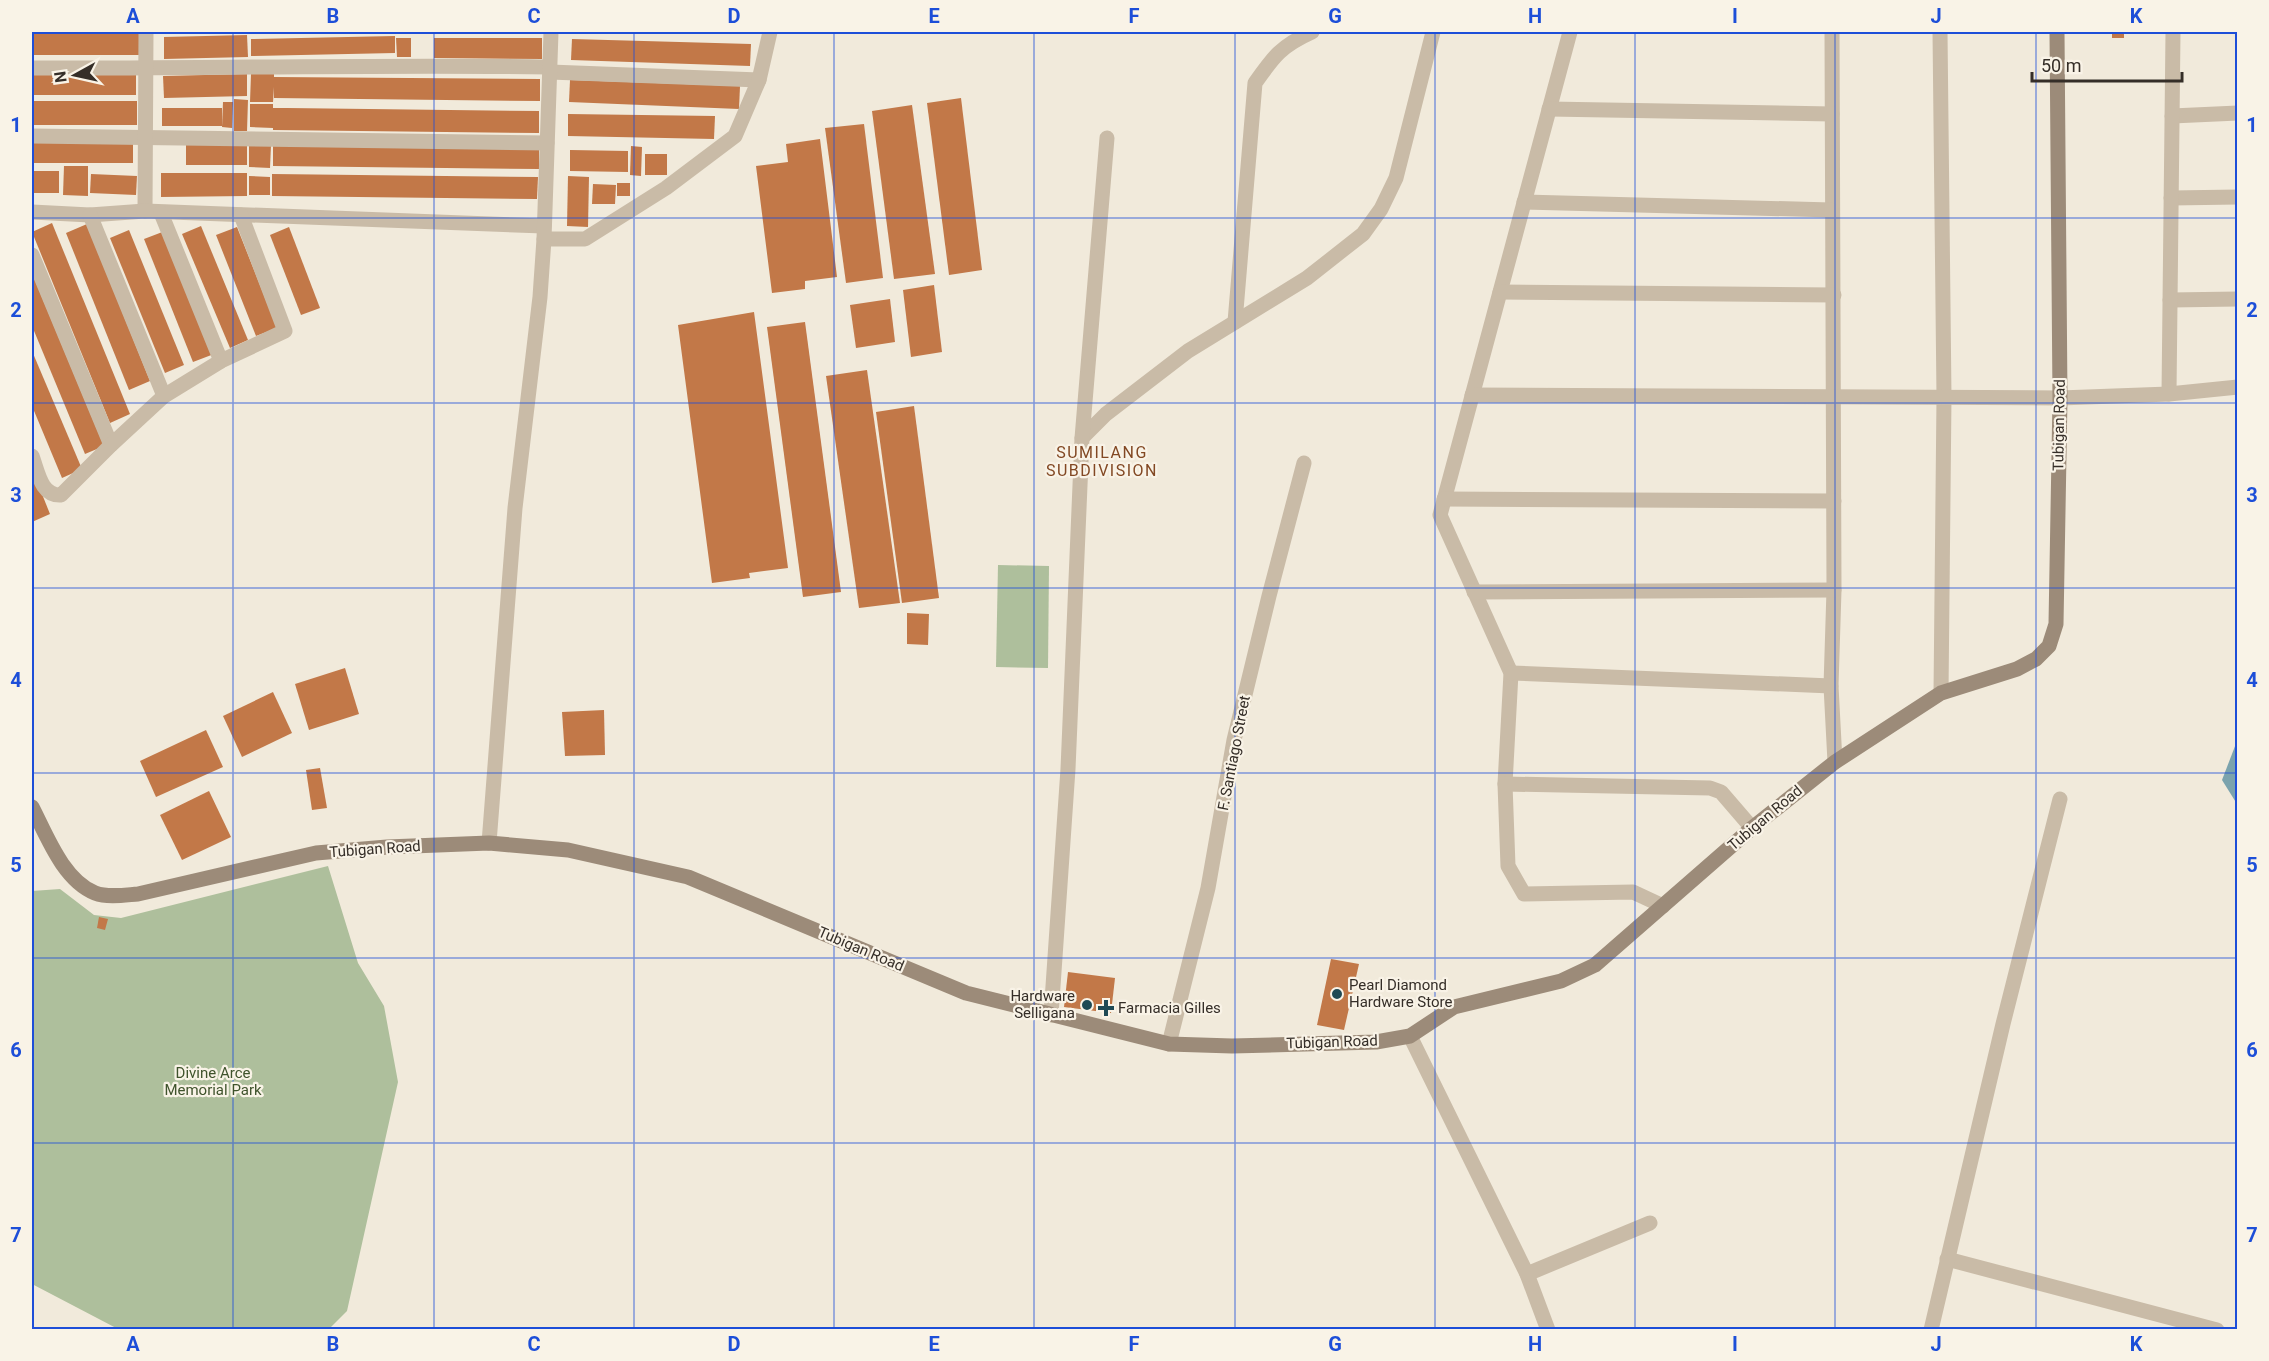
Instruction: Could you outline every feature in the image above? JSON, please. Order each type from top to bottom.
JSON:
[{"type":"street","points":[[145,211],[146,32]]},
{"type":"street","points":[[489,843],[515,508],[540,297],[551,32]]},
{"type":"street","points":[[32,212],[90,215],[145,211],[241,214],[544,233],[585,239],[666,188],[735,136],[759,80],[770,32]]},
{"type":"street","points":[[1235,322],[1255,83],[1275,54],[1296,39],[1312,32]]},
{"type":"street","points":[[1082,438],[1136,389],[1188,351],[1307,278],[1363,234],[1381,209],[1395,178],[1433,32]]},
{"type":"street","points":[[1570,32],[1440,516],[1510,673],[1505,784],[1508,866],[1524,894],[1633,892],[1663,906]]},
{"type":"street","points":[[1832,32],[1834,590],[1831,686],[1835,762]]},
{"type":"street","points":[[1940,32],[1944,397],[1941,693]]},
{"type":"street","name":"Tubigan Road","points":[[32,807],[71,876],[96,894],[115,896],[138,894],[316,853],[387,847],[489,843],[568,850],[688,877],[966,993],[1169,1044],[1232,1046],[1376,1042],[1410,1036],[1454,1007],[1561,981],[1595,965],[1752,828],[1835,762],[1941,693],[2017,669],[2036,659],[2049,646],[2056,624],[2060,398],[2057,32]]},
{"type":"street","points":[[2169,394],[2173,32]]},
{"type":"street","points":[[32,68],[146,69],[432,65],[759,80]]},
{"type":"street","points":[[1549,109],[1832,114]]},
{"type":"street","points":[[2172,116],[2238,112]]},
{"type":"street","points":[[32,136],[547,143]]},
{"type":"street","points":[[1051,1015],[1068,769],[1082,438],[1107,138]]},
{"type":"street","points":[[2171,198],[2238,197]]},
{"type":"street","points":[[1524,202],[1831,210]]},
{"type":"street","points":[[161,213],[221,361]]},
{"type":"street","points":[[32,456],[45,491],[52,496],[62,495],[164,396],[221,361],[285,331],[241,214]]},
{"type":"street","points":[[90,215],[164,396]]},
{"type":"street","points":[[32,255],[111,445]]},
{"type":"street","points":[[1500,292],[1834,295]]},
{"type":"street","points":[[2170,300],[2238,300]]},
{"type":"street","points":[[1473,395],[2060,398],[2169,394],[2238,387]]},
{"type":"street","name":"F. Santiago Street","points":[[1169,1044],[1208,888],[1234,740],[1304,463]]},
{"type":"street","points":[[1444,499],[1834,501]]},
{"type":"street","points":[[1474,592],[1834,590]]},
{"type":"street","points":[[1510,673],[1831,686]]},
{"type":"street","points":[[1505,784],[1710,788],[1721,792],[1752,828]]},
{"type":"street","points":[[1931,1329],[2003,1023],[2060,799]]},
{"type":"street","points":[[1410,1036],[1527,1274],[1548,1329]]},
{"type":"street","points":[[1527,1274],[1650,1223]]},
{"type":"street","points":[[1947,1259],[2217,1329]]},
{"type":"green space","points":[[998,565],[1049,566],[1048,668],[996,667]]},
{"type":"green space","name":"Divine Arce Memorial Park","points":[[328,866],[358,963],[384,1006],[398,1082],[347,1311],[329,1329],[118,1329],[32,1284],[32,891],[60,889],[94,915],[121,918]]},
{"type":"water","points":[[2237,741],[2238,804],[2222,780]]},
{"type":"building","points":[[32,32],[139,32],[140,55],[32,55]]},
{"type":"building","points":[[752,32],[752,34],[717,33]]},
{"type":"building","points":[[2112,32],[2124,32],[2124,38],[2112,38]]},
{"type":"building","points":[[247,35],[248,57],[164,59],[164,37]]},
{"type":"building","points":[[395,36],[395,53],[251,56],[251,39]]},
{"type":"building","points":[[396,38],[411,38],[411,57],[397,57]]},
{"type":"building","points":[[434,38],[542,38],[542,59],[434,58]]},
{"type":"building","points":[[572,39],[751,44],[750,66],[571,60]]},
{"type":"building","points":[[32,71],[136,71],[136,95],[32,95]]},
{"type":"building","points":[[274,73],[274,77],[540,79],[540,101],[274,98],[274,87],[273,102],[250,102],[251,74]]},
{"type":"building","points":[[247,74],[247,96],[164,98],[163,76]]},
{"type":"building","points":[[570,80],[740,86],[739,109],[569,102]]},
{"type":"building","points":[[961,98],[982,270],[949,275],[927,103]]},
{"type":"building","points":[[234,99],[248,100],[247,131],[234,131]]},
{"type":"building","points":[[32,101],[137,101],[137,125],[32,125]]},
{"type":"building","points":[[223,102],[233,102],[232,128],[222,127]]},
{"type":"building","points":[[250,104],[273,104],[273,108],[539,111],[539,133],[273,130],[273,128],[250,127]]},
{"type":"building","points":[[912,105],[935,274],[894,279],[872,111]]},
{"type":"building","points":[[162,108],[222,108],[222,126],[162,126]]},
{"type":"building","points":[[568,114],[715,116],[714,139],[568,136]]},
{"type":"building","points":[[864,124],[883,278],[846,283],[825,128]]},
{"type":"building","points":[[32,138],[133,138],[133,163],[32,163]]},
{"type":"building","points":[[820,139],[837,277],[805,281],[805,289],[772,293],[756,166],[788,162],[786,144]]},
{"type":"building","points":[[247,144],[247,165],[186,165],[186,145]]},
{"type":"building","points":[[273,144],[539,147],[539,169],[273,166]]},
{"type":"building","points":[[249,145],[271,145],[270,168],[249,167]]},
{"type":"building","points":[[631,146],[642,147],[641,176],[630,175]]},
{"type":"building","points":[[570,150],[628,151],[628,172],[570,171]]},
{"type":"building","points":[[645,154],[667,154],[667,175],[645,175]]},
{"type":"building","points":[[64,166],[88,166],[88,196],[63,195]]},
{"type":"building","points":[[32,171],[59,171],[59,193],[32,193]]},
{"type":"building","points":[[161,173],[247,173],[247,196],[161,197]]},
{"type":"building","points":[[91,174],[137,176],[136,195],[90,193]]},
{"type":"building","points":[[272,174],[538,177],[537,199],[272,196]]},
{"type":"building","points":[[249,176],[270,177],[270,195],[249,195]]},
{"type":"building","points":[[568,176],[589,177],[588,227],[567,226]]},
{"type":"building","points":[[617,183],[630,183],[630,196],[617,196]]},
{"type":"building","points":[[593,184],[616,185],[615,204],[592,204]]},
{"type":"building","points":[[52,223],[130,414],[110,423],[32,232]]},
{"type":"building","points":[[87,224],[150,381],[129,390],[66,233]]},
{"type":"building","points":[[201,226],[248,340],[230,348],[182,234]]},
{"type":"building","points":[[237,227],[277,328],[256,336],[216,235]]},
{"type":"building","points":[[289,227],[320,308],[301,315],[270,235]]},
{"type":"building","points":[[129,230],[184,365],[165,373],[110,238]]},
{"type":"building","points":[[165,231],[214,354],[193,362],[144,239]]},
{"type":"building","points":[[32,273],[104,446],[85,454],[32,326]]},
{"type":"building","points":[[934,285],[942,352],[911,357],[903,290]]},
{"type":"building","points":[[890,299],[895,342],[856,348],[850,305]]},
{"type":"building","points":[[754,312],[788,568],[749,573],[750,578],[712,583],[678,325]]},
{"type":"building","points":[[805,322],[841,592],[803,597],[767,327]]},
{"type":"building","points":[[32,351],[82,469],[62,478],[32,406]]},
{"type":"building","points":[[867,370],[900,603],[859,608],[826,376]]},
{"type":"building","points":[[914,406],[939,598],[902,603],[876,412]]},
{"type":"building","points":[[32,469],[50,514],[32,522]]},
{"type":"building","points":[[907,613],[929,614],[928,645],[907,644]]},
{"type":"building","points":[[345,668],[359,714],[309,730],[295,684]]},
{"type":"building","points":[[273,692],[292,733],[242,757],[223,716]]},
{"type":"building","points":[[604,710],[605,755],[565,756],[562,712]]},
{"type":"building","points":[[206,730],[223,767],[156,797],[140,761]]},
{"type":"building","points":[[320,768],[327,808],[312,810],[306,770]]},
{"type":"building","points":[[209,791],[231,837],[182,860],[160,815]]},
{"type":"building","points":[[99,917],[108,919],[105,930],[97,928]]},
{"type":"building","name":"Pearl Diamond Hardware Store","points":[[1331,959],[1359,964],[1344,1030],[1317,1025]]},
{"type":"building","points":[[1068,972],[1115,978],[1111,1013],[1064,1007]]},
{"type":"place","name":"Pearl Diamond Hardware Store","points":[[1337,994]]},
{"type":"place","name":"Hardware Selligana","points":[[1087,1005]]},
{"type":"place","name":"Farmacia Gilles","points":[[1106,1008]]},
{"type":"district","name":"SUMILANG SUBDIVISION","points":[[1102,461]]}]
